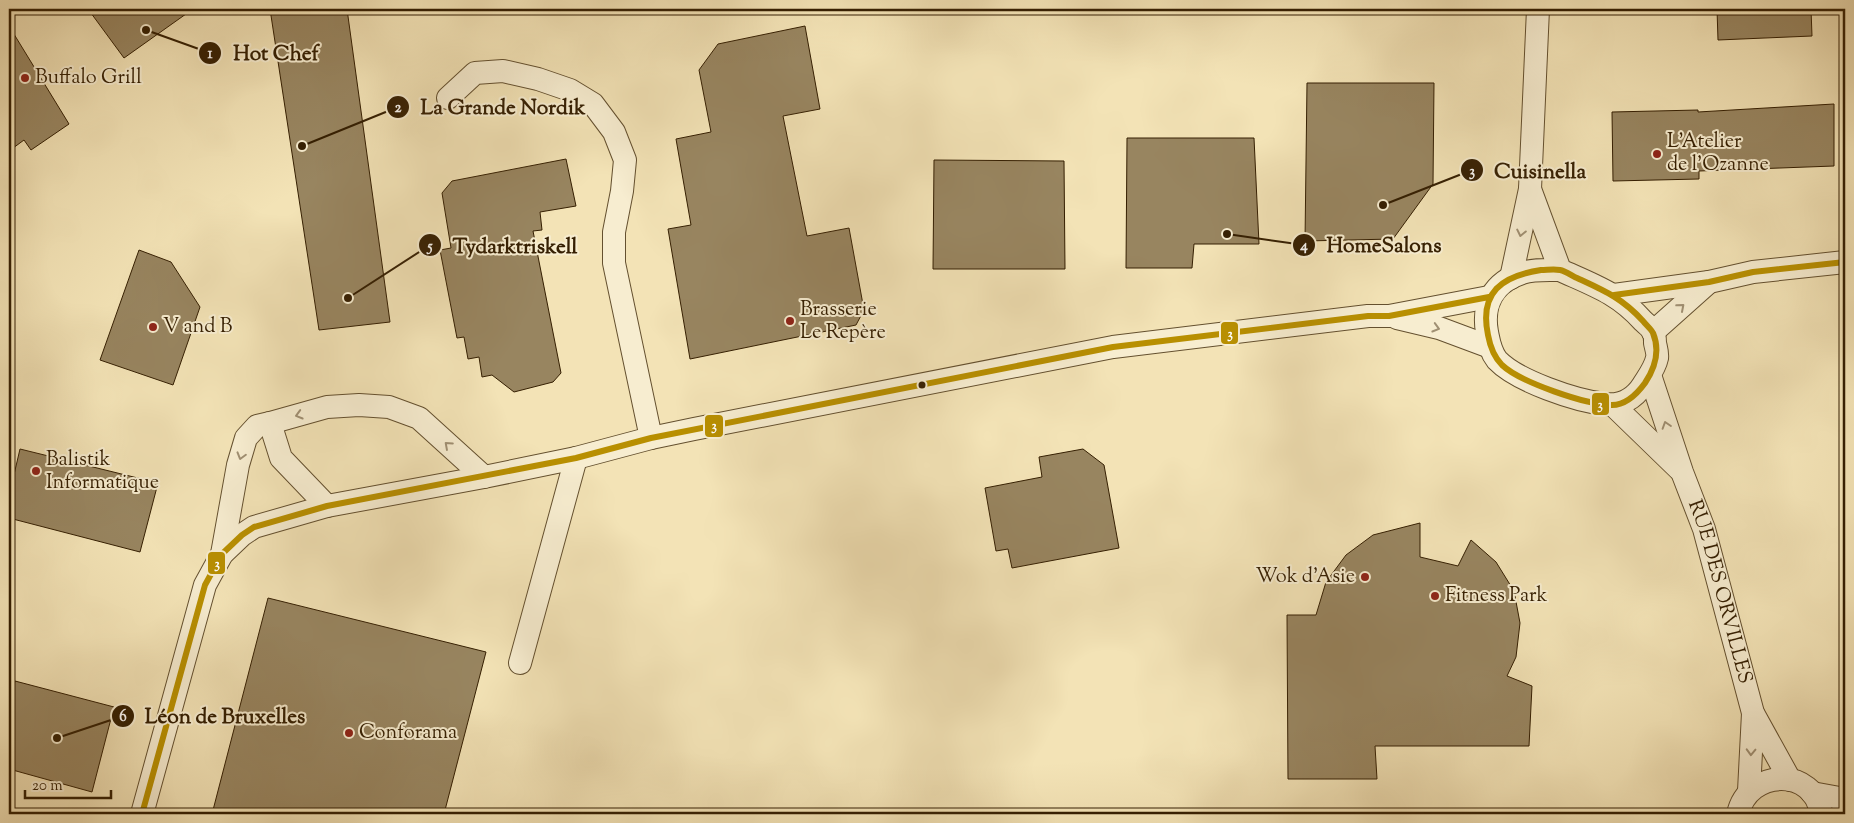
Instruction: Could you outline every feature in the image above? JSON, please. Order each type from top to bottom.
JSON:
[{"type":"street","points":[[1511,278],[1530,189],[1538,9]]},
{"type":"street","points":[[448,98],[475,73],[503,71],[538,79],[570,90],[592,104],[614,132],[625,160],[622,191],[614,232],[614,263],[651,438]]},
{"type":"street","points":[[1530,189],[1560,270]]},
{"type":"street","points":[[1614,294],[1709,282],[1753,272],[1845,262]]},
{"type":"street","points":[[1560,270],[1614,294],[1631,308],[1653,332],[1657,357],[1650,375],[1639,392],[1626,401],[1613,405],[1592,403],[1522,378],[1503,366],[1490,348],[1485,321],[1489,297],[1502,283],[1522,273],[1560,270]]},
{"type":"street","points":[[1653,332],[1709,282]]},
{"type":"street","points":[[142,814],[205,585],[222,554],[242,535],[254,527],[327,506],[484,477],[576,458],[651,438],[1113,346],[1368,316],[1389,316],[1489,297]]},
{"type":"street","points":[[1389,316],[1439,328],[1490,348]]},
{"type":"street","name":"RUE DES ORVILLES","points":[[1650,375],[1682,472],[1704,529],[1753,713],[1790,780]]},
{"type":"street","points":[[222,554],[238,465],[246,438],[257,426],[327,407],[360,405],[389,407],[418,418],[484,477]]},
{"type":"street","name":"RUE DES ORVILLES","points":[[1613,405],[1682,472]]},
{"type":"street","points":[[270,423],[281,458],[327,506]]},
{"type":"street","points":[[520,663],[576,458]]},
{"type":"street","name":"RUE DES ORVILLES","points":[[1750,791],[1753,713]]},
{"type":"street","points":[[1738,814],[1742,801],[1750,791],[1758,784],[1768,780],[1790,780],[1802,785],[1812,793],[1821,814]]},
{"type":"street","points":[[1812,793],[1845,800]]},
{"type":"building","points":[[88,9],[193,9],[124,58]]},
{"type":"building","points":[[270,9],[347,9],[390,322],[319,330]]},
{"type":"building","points":[[1717,9],[1811,9],[1812,36],[1718,40]]},
{"type":"building","name":"Buffalo Grill","points":[[9,26],[69,124],[31,150],[24,140],[9,151]]},
{"type":"building","points":[[805,26],[820,109],[783,116],[807,236],[849,228],[864,310],[856,325],[690,359],[668,229],[691,225],[676,139],[711,132],[699,70],[718,44]]},
{"type":"building","points":[[1307,83],[1434,83],[1433,184],[1393,239],[1305,241]]},
{"type":"building","points":[[1834,104],[1834,166],[1699,171],[1699,179],[1613,181],[1612,112],[1698,110],[1698,112]]},
{"type":"building","points":[[1127,138],[1254,138],[1259,244],[1194,244],[1192,268],[1126,268]]},
{"type":"building","points":[[566,159],[576,206],[540,212],[542,230],[533,231],[561,373],[553,382],[514,392],[492,375],[482,377],[479,357],[468,359],[464,337],[457,338],[440,250],[451,248],[442,193],[452,181]]},
{"type":"building","points":[[934,160],[1064,161],[1065,269],[933,269]]},
{"type":"building","name":"V and B","points":[[139,250],[171,262],[200,307],[173,385],[100,360]]},
{"type":"building","points":[[20,449],[158,483],[140,552],[9,518],[9,496]]},
{"type":"building","points":[[1083,449],[1104,465],[1119,548],[1012,568],[1008,549],[996,551],[985,488],[1042,477],[1039,457]]},
{"type":"building","points":[[1420,523],[1420,557],[1458,566],[1471,540],[1496,562],[1514,591],[1520,623],[1516,657],[1507,676],[1532,686],[1529,746],[1375,746],[1377,779],[1288,779],[1287,615],[1316,615],[1326,582],[1346,555],[1373,535]]},
{"type":"building","name":"Conforama","points":[[268,598],[486,652],[444,814],[212,814]]},
{"type":"building","points":[[15,681],[114,707],[92,792],[9,769],[9,706]]},
{"type":"transit line","name":"3","points":[[1614,295],[1709,282],[1753,272],[1845,262]]},
{"type":"transit line","name":"3","points":[[1541,270],[1562,271],[1605,291],[1628,306],[1652,332],[1656,346],[1654,365],[1645,383],[1631,398],[1617,405],[1612,405],[1571,397],[1538,385],[1511,372],[1496,358],[1492,351],[1486,320],[1487,308],[1491,297],[1496,289],[1505,282],[1515,277],[1541,270]]},
{"type":"transit line","name":"3","points":[[142,814],[205,585],[222,554],[242,535],[254,527],[327,506],[576,458],[651,438],[1113,347],[1368,316],[1389,316],[1489,297]]},
{"type":"place","name":"Hot Chef","points":[[146,30]]},
{"type":"place","name":"Buffalo Grill","points":[[25,78]]},
{"type":"place","name":"La Grande Nordik","points":[[302,146]]},
{"type":"place","name":"L'Atelier de l'Ozanne","points":[[1657,154]]},
{"type":"place","name":"Cuisinella","points":[[1383,205]]},
{"type":"place","name":"HomeSalons","points":[[1227,234]]},
{"type":"place","name":"Tydarktriskell","points":[[348,298]]},
{"type":"place","name":"Brasserie Le Repère","points":[[790,321]]},
{"type":"place","name":"V and B","points":[[153,327]]},
{"type":"place","name":"Balistik Informatique","points":[[36,471]]},
{"type":"place","name":"Wok d'Asie","points":[[1365,577]]},
{"type":"place","name":"Fitness Park","points":[[1435,596]]},
{"type":"place","name":"Conforama","points":[[349,733]]},
{"type":"place","name":"Léon de Bruxelles","points":[[57,738]]}]
